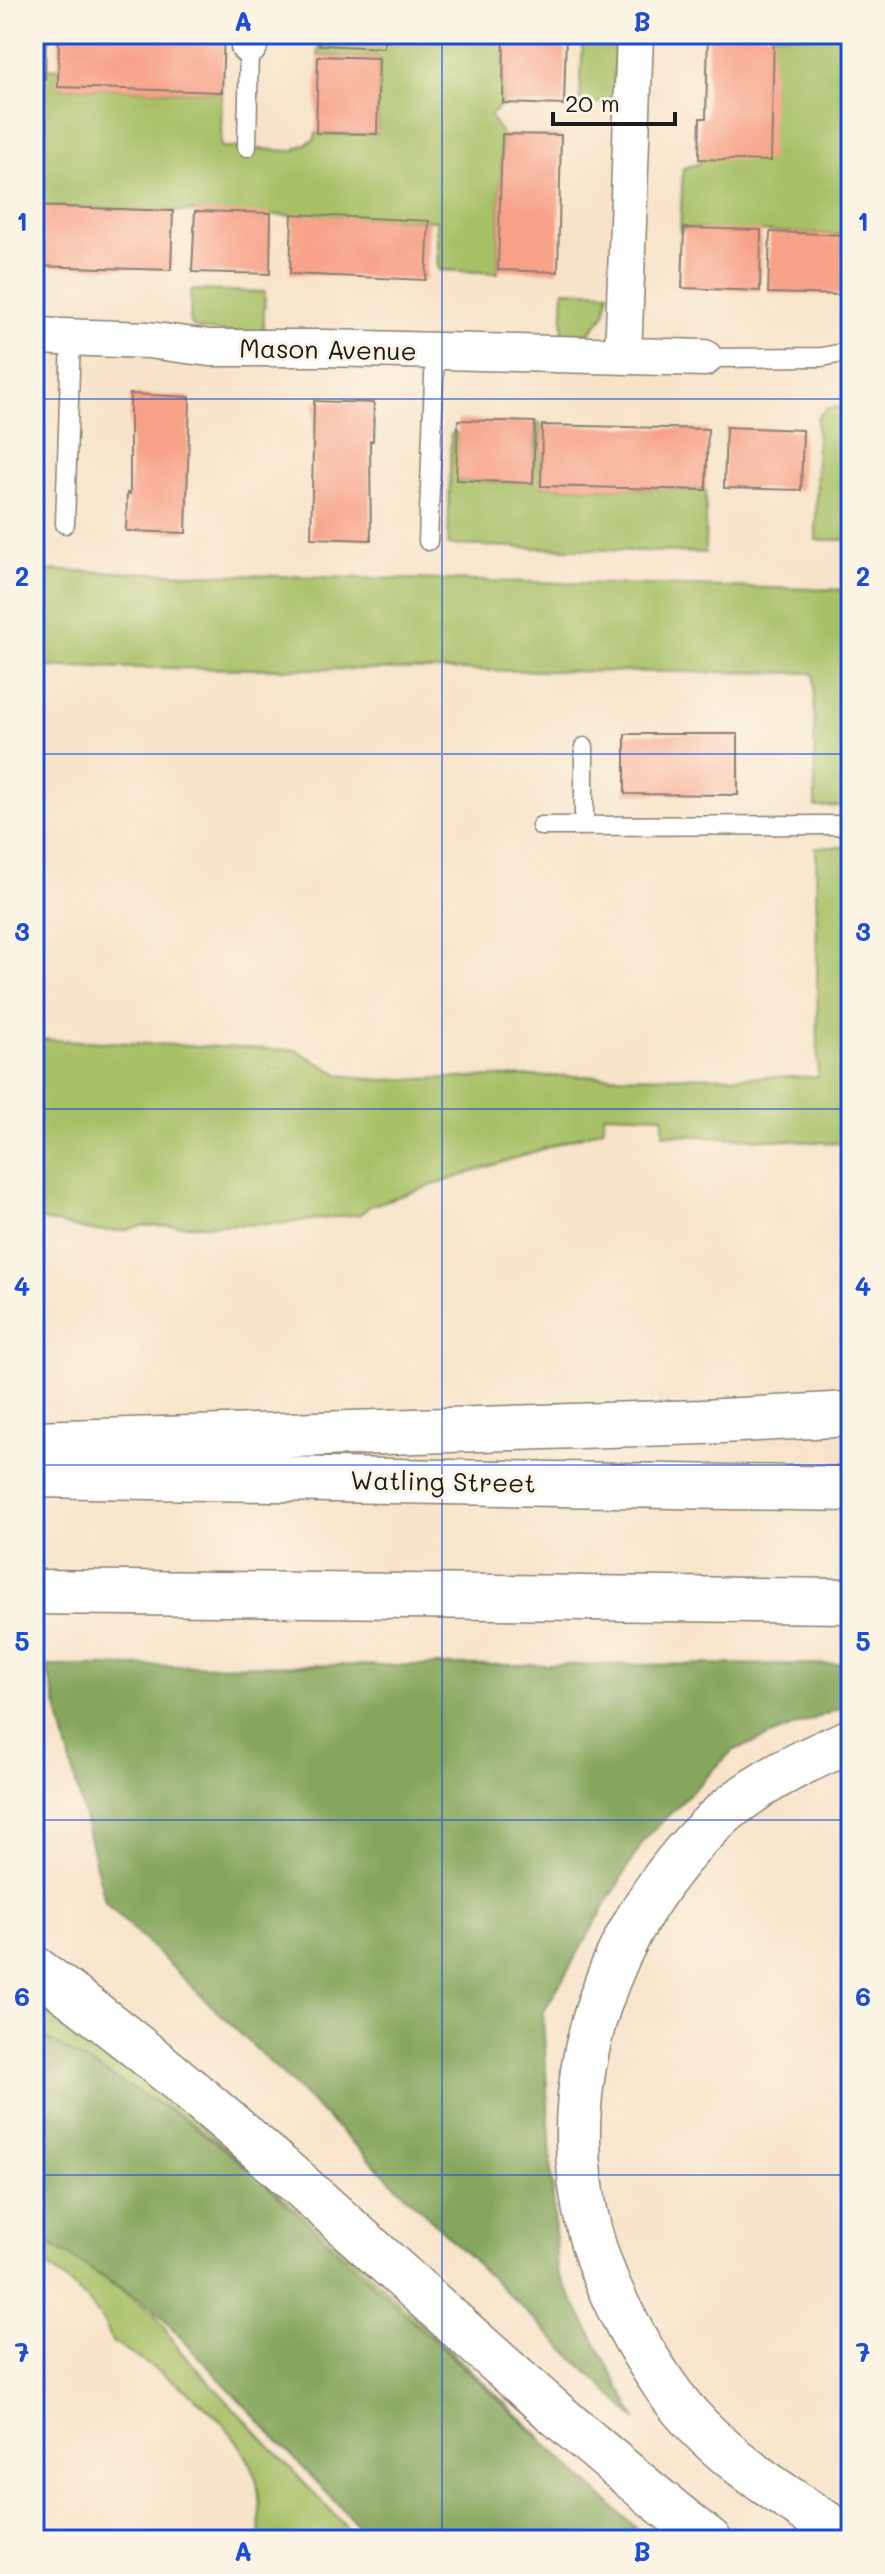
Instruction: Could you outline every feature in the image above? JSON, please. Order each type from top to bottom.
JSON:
[{"type":"highway","points":[[34,1443],[687,1423],[851,1414]]},
{"type":"highway","name":"Watling Street","points":[[34,1475],[851,1489]]},
{"type":"highway","points":[[34,1592],[851,1601]]},
{"type":"highway","points":[[851,1741],[799,1763],[717,1819],[651,1895],[608,1976],[583,2062],[580,2153],[589,2228],[614,2300],[666,2388],[725,2452],[851,2539]]},
{"type":"highway","points":[[34,1968],[160,2063],[622,2472],[709,2540]]},
{"type":"street","points":[[623,356],[635,34]]},
{"type":"street","name":"Mason Avenue","points":[[34,336],[148,340],[210,348],[704,358]]},
{"type":"lane","points":[[247,147],[250,40]]},
{"type":"lane","points":[[65,524],[71,337]]},
{"type":"lane","points":[[428,541],[435,351]]},
{"type":"lane","points":[[704,358],[822,357],[848,352]]},
{"type":"lane","points":[[584,747],[584,825]]},
{"type":"lane","points":[[541,826],[851,825]]},
{"type":"green space","points":[[384,34],[504,34],[503,103],[490,116],[502,134],[498,273],[438,270],[436,221],[34,206],[34,78],[44,79],[45,68],[59,69],[59,87],[222,92],[221,147],[292,151],[315,139],[316,133],[377,134],[379,58],[318,56],[319,45],[383,47]]},
{"type":"green space","points":[[583,34],[616,34],[613,103],[580,102]]},
{"type":"green space","points":[[774,34],[851,34],[851,298],[845,295],[846,235],[684,228],[680,232],[683,168],[698,164]]},
{"type":"green space","points":[[191,290],[265,292],[263,333],[260,336],[198,329],[190,324]]},
{"type":"green space","points":[[564,290],[609,292],[605,314],[589,333],[562,336]]},
{"type":"green space","points":[[851,407],[851,540],[816,540],[817,418],[827,408]]},
{"type":"green space","points":[[537,422],[542,425],[541,486],[706,490],[705,553],[448,545],[451,434],[458,434],[457,480],[533,483]]},
{"type":"green space","points":[[34,570],[851,590],[851,806],[815,807],[814,675],[811,673],[34,667]]},
{"type":"green space","points":[[816,847],[851,847],[851,1144],[663,1134],[663,1116],[604,1114],[603,1129],[370,1206],[360,1214],[278,1224],[141,1226],[122,1231],[90,1231],[34,1218],[34,1039],[296,1050],[341,1075],[380,1080],[534,1076],[818,1077]]},
{"type":"green space","points":[[851,1664],[851,1704],[732,1751],[643,1841],[543,2013],[557,2270],[637,2420],[105,1902],[47,1666]]},
{"type":"green space","points":[[34,1987],[94,2032],[354,2259],[543,2439],[216,2142],[186,2120],[34,2031]]},
{"type":"green space","points":[[34,2031],[186,2120],[250,2170],[649,2540],[371,2540],[153,2308],[34,2234]]},
{"type":"green space","points":[[34,2231],[153,2312],[181,2352],[358,2540],[261,2540],[256,2479],[232,2435],[196,2398],[112,2342],[90,2304],[69,2283],[34,2257]]},
{"type":"building","points":[[34,34],[46,34],[45,79],[34,78]]},
{"type":"building","points":[[59,34],[224,34],[222,92],[58,87]]},
{"type":"building","points":[[319,34],[384,34],[384,48],[319,45]]},
{"type":"building","points":[[504,34],[566,34],[564,105],[503,103]]},
{"type":"building","points":[[708,34],[774,34],[771,161],[699,159],[700,118],[706,118]]},
{"type":"building","points":[[318,56],[379,58],[377,134],[316,133]]},
{"type":"building","points":[[502,134],[561,135],[558,272],[498,270]]},
{"type":"building","points":[[34,206],[173,211],[171,270],[34,266]]},
{"type":"building","points":[[195,211],[271,213],[270,274],[192,272]]},
{"type":"building","points":[[292,214],[429,221],[426,280],[290,274]]},
{"type":"building","points":[[684,228],[761,230],[760,291],[682,288]]},
{"type":"building","points":[[770,232],[847,235],[845,295],[768,293]]},
{"type":"building","points":[[130,394],[190,397],[186,533],[126,531],[127,493],[130,494]]},
{"type":"building","points":[[314,401],[374,403],[373,441],[370,441],[371,540],[311,538]]},
{"type":"building","points":[[458,420],[535,422],[533,483],[456,480]]},
{"type":"building","points":[[542,425],[708,429],[706,490],[541,486]]},
{"type":"building","points":[[726,427],[803,430],[801,490],[724,488]]},
{"type":"building","points":[[625,734],[738,734],[738,795],[625,794]]}]
